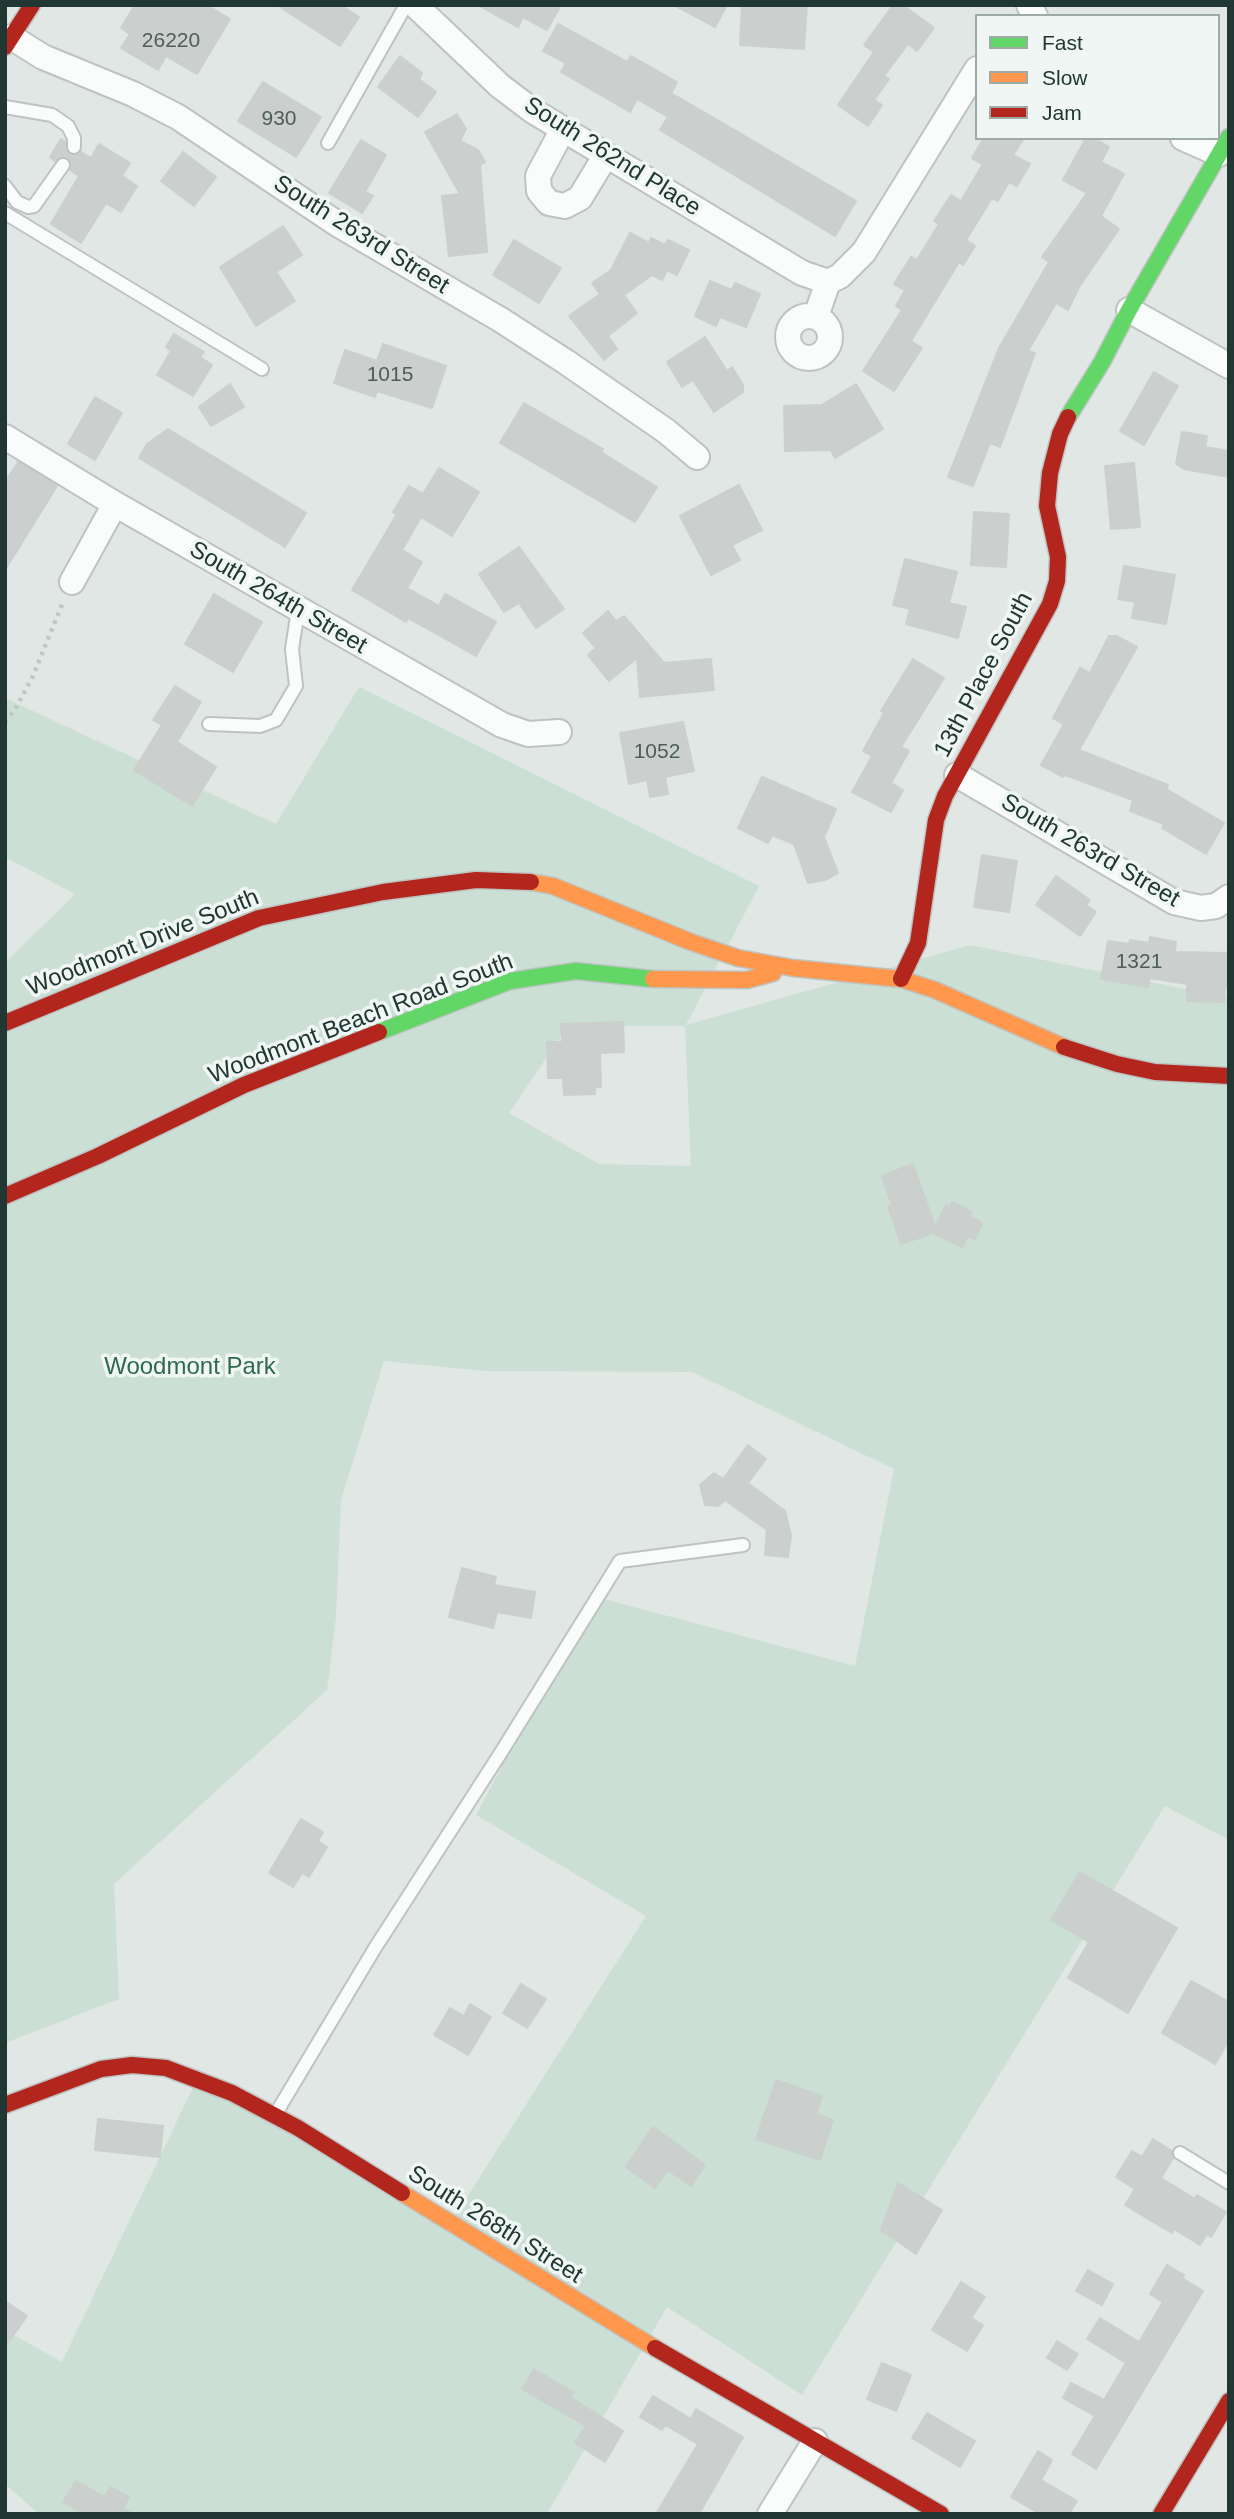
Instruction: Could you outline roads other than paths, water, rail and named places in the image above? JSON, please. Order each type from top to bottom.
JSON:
[{"type":"street","points":[[8,42],[32,5]]},
{"type":"street","name":"South 262nd Place","points":[[415,5],[500,86],[533,111],[802,273],[828,282]]},
{"type":"street","name":"South 263rd Street","points":[[8,42],[132,94],[177,117],[338,225],[501,320],[566,362],[666,431],[697,457]]},
{"type":"street","points":[[816,316],[828,282],[840,276],[864,251],[975,72]]},
{"type":"street","points":[[563,128],[538,176],[539,191],[549,203],[565,206],[580,198],[606,155]]},
{"type":"street","points":[[1195,140],[1224,145]]},
{"type":"street","name":"13th Place South","points":[[901,979],[918,943],[936,820],[957,775],[1051,604],[1057,582],[1058,557],[1047,506],[1054,455],[1068,416],[1102,362],[1224,145]]},
{"type":"street","points":[[1129,310],[1229,366]]},
{"type":"street","name":"South 264th Street","points":[[5,438],[115,505],[502,726],[528,734],[559,732]]},
{"type":"street","points":[[72,582],[115,505]]},
{"type":"street","name":"South 263rd Street","points":[[957,775],[1174,902],[1202,908],[1216,906],[1228,898]]},
{"type":"street","name":"Woodmont Drive South","points":[[5,1023],[259,918],[383,892],[476,880],[528,881],[552,886],[691,943],[738,958],[793,968],[901,979],[935,990],[1065,1048],[1117,1064],[1155,1072],[1229,1076]]},
{"type":"street","name":"Woodmont Beach Road South","points":[[5,1196],[98,1156],[244,1085],[510,981],[576,971],[633,978],[747,980],[793,968]]},
{"type":"street","name":"South 268th Street","points":[[5,2105],[102,2069],[132,2065],[166,2068],[232,2092],[298,2128],[535,2278],[941,2514]]},
{"type":"street","points":[[1161,2514],[1229,2401]]},
{"type":"street","points":[[770,2514],[815,2441]]},
{"type":"lane","points":[[328,142],[406,5]]},
{"type":"lane","points":[[5,107],[52,115],[68,125],[74,138],[74,147]]},
{"type":"lane","points":[[5,186],[17,202],[28,207],[34,206],[63,165]]},
{"type":"lane","points":[[5,213],[262,369]]},
{"type":"lane","points":[[209,723],[260,726],[276,720],[296,686],[292,649],[298,610]]},
{"type":"lane","points":[[275,2116],[375,1948],[620,1562],[744,1545]]},
{"type":"lane","points":[[1180,2153],[1229,2183]]},
{"type":"park label","name":"Woodmont Park","points":[[190,1367]]}]
